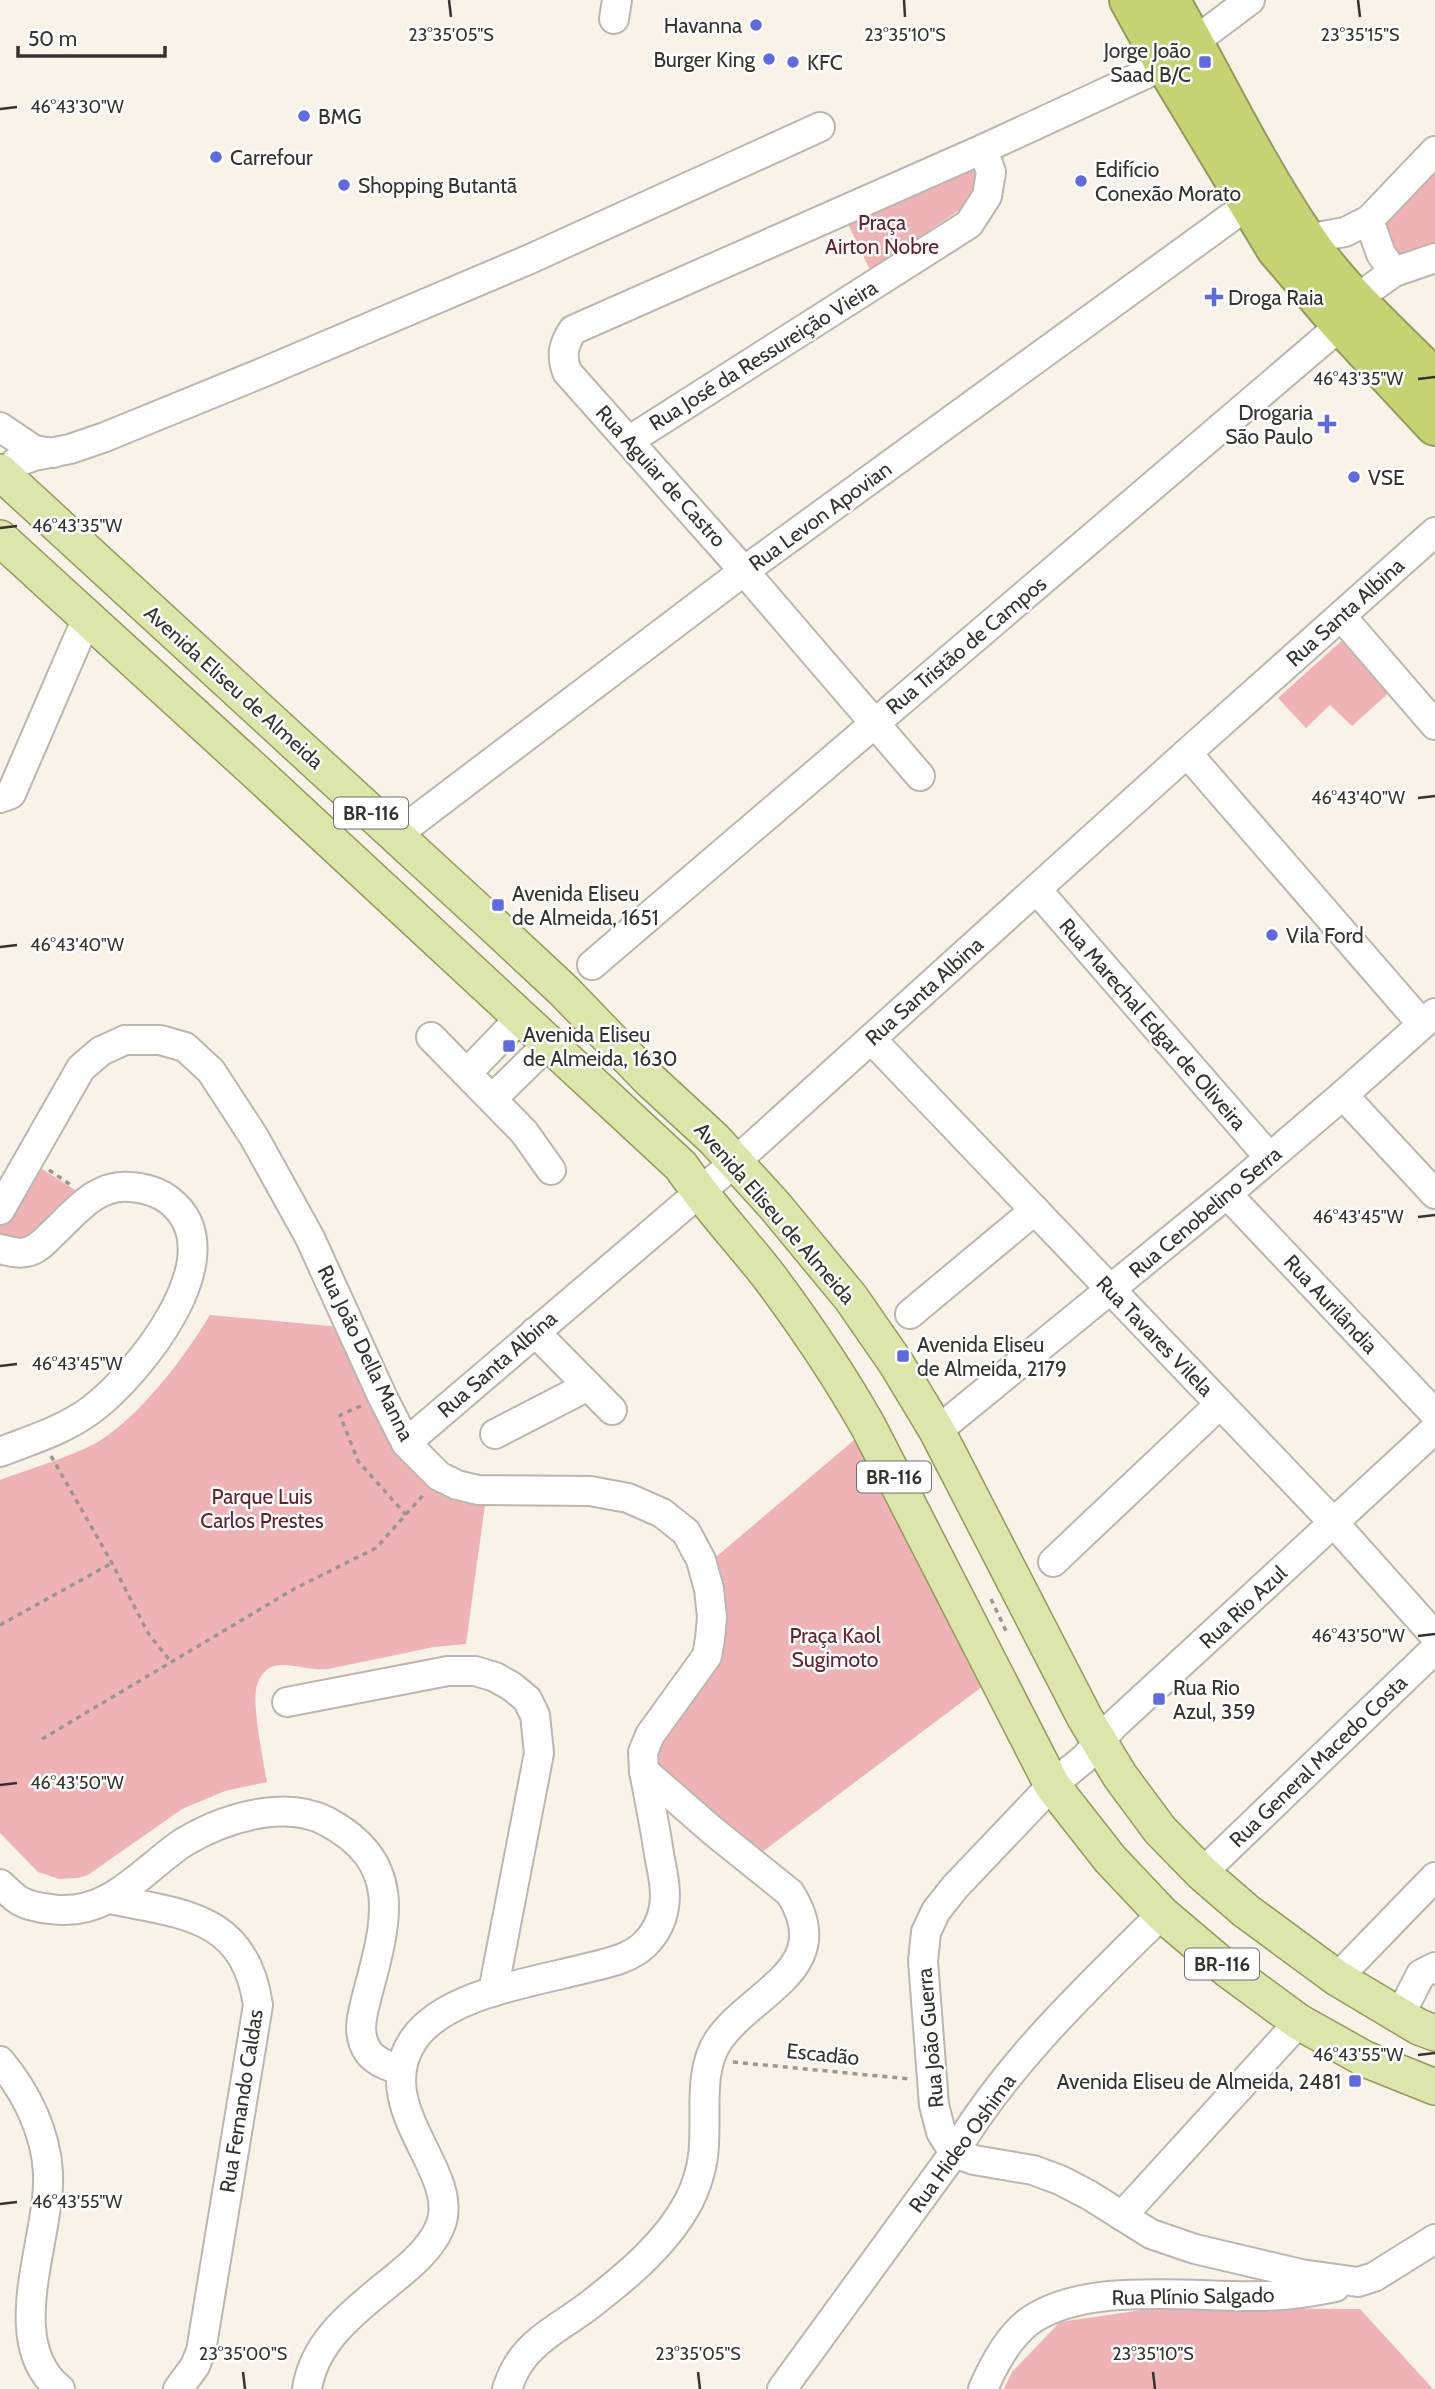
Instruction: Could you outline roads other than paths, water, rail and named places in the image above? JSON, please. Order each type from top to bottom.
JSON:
[{"type":"highway","points":[[1129,0],[1179,53],[1258,161],[1349,312],[1435,426]]},
{"type":"highway","points":[[1170,0],[1179,53],[1249,204],[1276,249],[1349,312],[1435,379]]},
{"type":"main road","name":"Avenida Eliseu de Almeida","points":[[3,475],[563,990],[735,1162],[851,1298],[896,1363],[937,1432],[1085,1718],[1142,1808],[1202,1873],[1246,1911],[1337,1978],[1435,2033]]},
{"type":"main road","name":"Avenida Eliseu de Almeida","points":[[0,538],[254,769],[681,1166],[699,1193],[771,1279],[842,1381],[869,1426],[980,1649],[1052,1785],[1110,1859],[1162,1914],[1228,1970],[1299,2022],[1365,2059],[1435,2087]]},
{"type":"street","points":[[983,149],[1179,53],[1250,0]]},
{"type":"street","points":[[3,475],[15,463],[105,437],[277,367],[530,259],[820,127]]},
{"type":"street","name":"Rua Aguiar de Castro","points":[[920,776],[630,440],[567,372],[562,359],[565,344],[573,330],[983,149]]},
{"type":"street","name":"Rua José da Ressureição Vieira","points":[[630,440],[969,224],[987,196],[991,172],[983,149]]},
{"type":"street","points":[[1306,239],[1345,232],[1369,220],[1435,151]]},
{"type":"street","name":"Rua Levon Apovian","points":[[396,835],[744,571],[1249,204]]},
{"type":"street","points":[[1369,220],[1381,254],[1394,272]]},
{"type":"street","name":"Rua Tristão de Campos","points":[[592,965],[1394,272],[1435,258]]},
{"type":"street","points":[[0,428],[34,450],[54,453]]},
{"type":"street","name":"Rua Santa Albina","points":[[406,1443],[735,1162],[1435,532]]},
{"type":"street","points":[[1341,616],[1435,725]]},
{"type":"street","points":[[0,798],[11,794],[87,618]]},
{"type":"street","points":[[1187,753],[1428,1019]]},
{"type":"street","name":"Rua Marechal Edgar de Oliveira","points":[[1037,890],[1269,1157]]},
{"type":"street","points":[[467,1073],[520,1018]]},
{"type":"street","name":"Rua Cenobelino Serra","points":[[937,1432],[1227,1194],[1343,1096],[1428,1019]]},
{"type":"street","points":[[432,1037],[524,1132],[551,1170]]},
{"type":"street","name":"Rua Tavares Vilela","points":[[871,1039],[1334,1523],[1435,1636]]},
{"type":"street","name":"Rua João Della Manna","points":[[0,1210],[81,1068],[101,1051],[125,1040],[160,1040],[185,1047],[211,1071],[254,1137],[310,1238],[406,1443],[439,1476],[457,1485],[478,1490],[590,1490],[628,1498],[662,1513],[686,1532],[701,1560],[709,1589],[712,1617],[707,1656],[650,1735],[643,1752],[664,1884],[665,1904],[660,1923],[645,1944],[618,1960],[462,2001],[428,2022],[413,2040],[401,2071]]},
{"type":"street","points":[[493,1098],[548,1044]]},
{"type":"street","points":[[1343,1096],[1435,1194]]},
{"type":"street","points":[[0,1249],[26,1252],[40,1246],[90,1198],[101,1191],[123,1186],[144,1188],[167,1199],[179,1209],[189,1225],[192,1245],[191,1270],[177,1310],[120,1385],[66,1426],[0,1452]]},
{"type":"street","name":"Rua Aurilândia","points":[[1227,1194],[1435,1414]]},
{"type":"street","points":[[910,1314],[1035,1210]]},
{"type":"street","points":[[535,1332],[612,1410]]},
{"type":"street","points":[[495,1434],[588,1386]]},
{"type":"street","points":[[1053,1562],[1220,1404]]},
{"type":"street","name":"Rua Rio Azul","points":[[1052,1785],[1085,1758],[1114,1725],[1435,1429]]},
{"type":"street","name":"Rua General Macedo Costa","points":[[1202,1873],[1435,1649]]},
{"type":"street","points":[[287,1702],[448,1671],[475,1671],[495,1677],[512,1686],[527,1699],[535,1715],[539,1753],[493,1992]]},
{"type":"street","points":[[507,2389],[518,2364],[536,2343],[629,2274],[669,2231],[688,2203],[699,2178],[704,2156],[710,2059],[718,2042],[729,2029],[770,1991],[801,1956],[805,1943],[805,1925],[799,1906],[790,1893],[644,1771]]},
{"type":"street","name":"Rua João Guerra","points":[[954,2154],[941,2132],[934,2105],[923,1961],[926,1932],[936,1911],[954,1887],[1052,1785]]},
{"type":"street","points":[[0,1884],[20,1901],[38,1907],[77,1910],[110,1899],[184,1843],[218,1824],[279,1811],[321,1819],[342,1830],[372,1860],[384,1901],[383,1936],[360,2030],[369,2053],[381,2063],[401,2071],[406,2106],[440,2188],[442,2223],[417,2259],[336,2328],[319,2352],[307,2389]]},
{"type":"street","points":[[1337,1978],[1435,1877]]},
{"type":"street","name":"Rua Fernando Caldas","points":[[110,1899],[184,1914],[207,1923],[223,1934],[249,1968],[258,2006],[201,2351],[195,2366],[178,2389]]},
{"type":"street","name":"Rua Hideo Oshima","points":[[782,2389],[954,2154],[967,2131],[1033,2045],[1162,1914]]},
{"type":"street","points":[[1400,2015],[1421,1974],[1435,1967]]},
{"type":"street","points":[[1122,2216],[1299,2022]]},
{"type":"street","points":[[0,2061],[24,2095],[44,2147],[48,2171],[48,2198],[30,2328],[38,2362],[60,2389]]},
{"type":"street","points":[[954,2154],[1033,2170],[1089,2195],[1151,2234],[1195,2249],[1301,2274],[1358,2282],[1374,2277],[1435,2239]]},
{"type":"street","name":"Rua Plínio Salgado","points":[[983,2389],[991,2369],[1015,2335],[1028,2322],[1055,2308],[1087,2299],[1160,2294],[1261,2296],[1309,2293],[1358,2282]]},
{"type":"place","name":"Havanna","points":[[756,25]]},
{"type":"place","name":"Burger King","points":[[769,59]]},
{"type":"place","name":"KFC","points":[[793,62]]},
{"type":"place","name":"Jorge João Saad B/C","points":[[1205,62]]},
{"type":"place","name":"BMG","points":[[304,116]]},
{"type":"place","name":"Carrefour","points":[[216,157]]},
{"type":"place","name":"Edifício Conexão Morato","points":[[1081,181]]},
{"type":"place","name":"Shopping Butantã","points":[[344,185]]},
{"type":"place","name":"Droga Raia","points":[[1214,297]]},
{"type":"place","name":"Drogaria São Paulo","points":[[1327,424]]},
{"type":"place","name":"VSE","points":[[1354,477]]},
{"type":"place","name":"Avenida Eliseu de Almeida, 1651","points":[[498,905]]},
{"type":"place","name":"Vila Ford","points":[[1272,935]]},
{"type":"place","name":"Avenida Eliseu de Almeida, 1630","points":[[509,1046]]},
{"type":"place","name":"Avenida Eliseu de Almeida, 2179","points":[[903,1356]]},
{"type":"place","name":"Rua Rio Azul, 359","points":[[1159,1699]]},
{"type":"place","name":"Avenida Eliseu de Almeida, 2481","points":[[1355,2081]]},
{"type":"park label","name":"Praça Airton Nobre","points":[[882,234]]},
{"type":"park label","name":"Parque Luis Carlos Prestes","points":[[262,1508]]},
{"type":"park label","name":"Praça Kaol Sugimoto","points":[[835,1647]]}]
